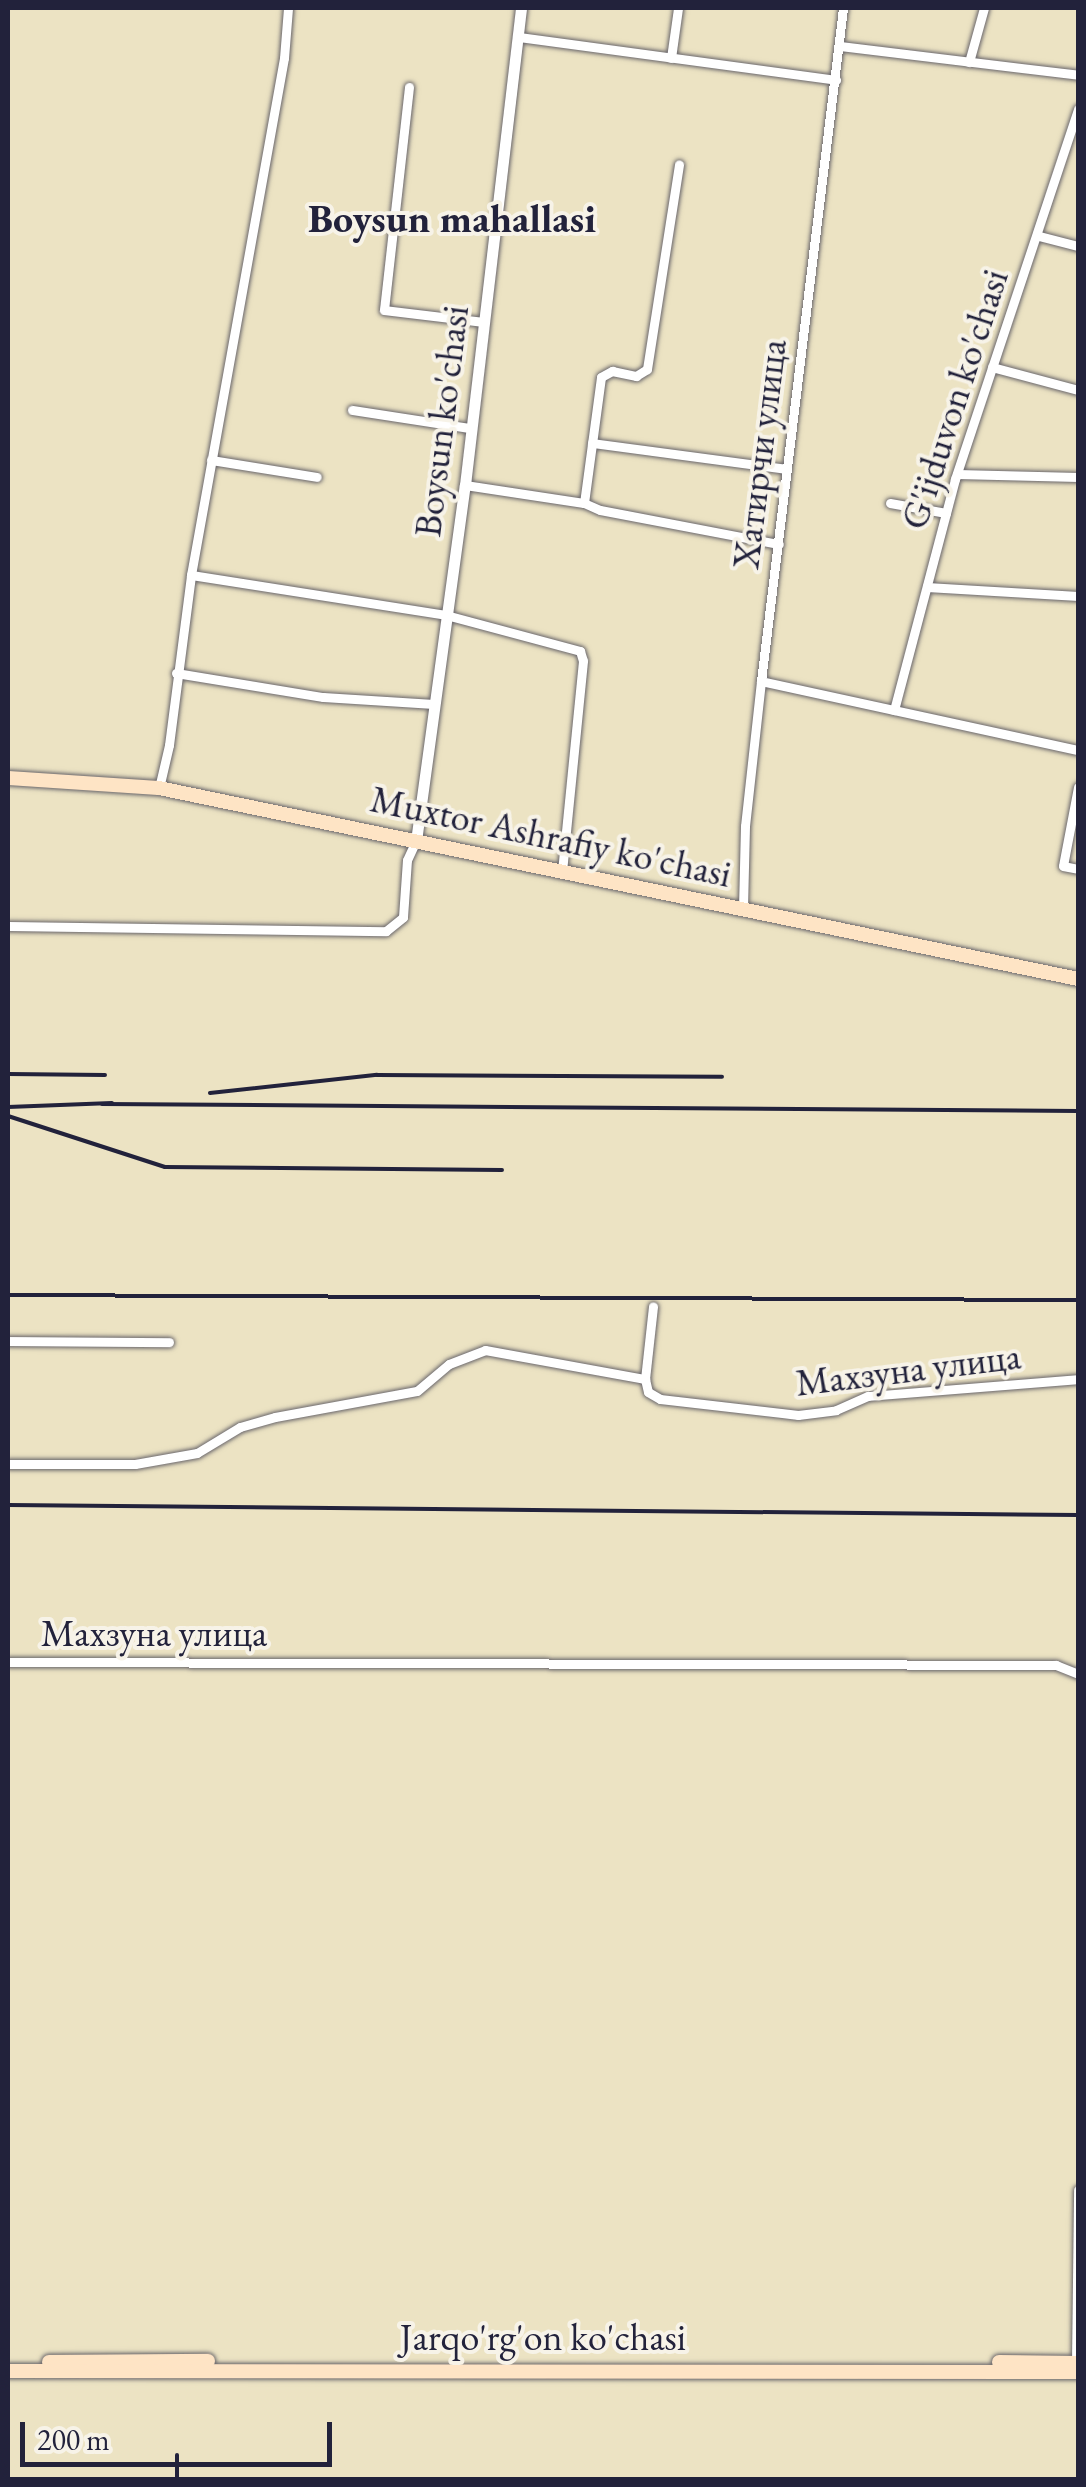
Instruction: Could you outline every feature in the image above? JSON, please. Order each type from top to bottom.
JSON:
[{"type":"main road","name":"Muxtor Ashrafiy ko'chasi","points":[[8,778],[159,788],[1078,979]]},
{"type":"main road","name":"Jarqo'rg'on ko'chasi","points":[[8,2362],[1077,2368]]},
{"type":"main road","name":"Jarqo'rg'on ko'chasi","points":[[8,2371],[1077,2368]]},
{"type":"street","points":[[159,788],[169,746],[190,575],[280,77],[288,8]]},
{"type":"street","name":"Boysun ko'chasi","points":[[416,841],[465,485],[521,8]]},
{"type":"street","points":[[671,58],[678,8]]},
{"type":"street","name":"Хатирчи улица","points":[[743,908],[746,826],[761,681],[843,8]]},
{"type":"street","points":[[969,62],[984,8]]},
{"type":"street","points":[[519,37],[836,80]]},
{"type":"street","points":[[840,46],[1078,75]]},
{"type":"street","points":[[409,87],[384,310],[483,322]]},
{"type":"street","name":"G'ijduvon ko'chasi","points":[[894,710],[957,474],[1078,109]]},
{"type":"street","points":[[584,503],[605,372],[636,376],[648,369],[679,164]]},
{"type":"street","points":[[1038,236],[1078,246]]},
{"type":"street","points":[[992,367],[1078,390]]},
{"type":"street","points":[[352,410],[470,428]]},
{"type":"street","points":[[592,443],[786,469]]},
{"type":"street","points":[[211,460],[317,478]]},
{"type":"street","points":[[957,474],[1078,477]]},
{"type":"street","points":[[465,485],[584,503],[600,510],[779,544]]},
{"type":"street","points":[[890,503],[946,513]]},
{"type":"street","points":[[190,575],[446,614],[580,651],[583,661],[562,871]]},
{"type":"street","points":[[927,587],[1078,596]]},
{"type":"street","points":[[176,673],[323,697],[434,704]]},
{"type":"street","points":[[761,681],[1078,750]]},
{"type":"street","points":[[1078,787],[1063,866],[1078,869]]},
{"type":"street","points":[[8,926],[386,931],[403,917],[407,860],[416,841]]},
{"type":"street","points":[[645,1379],[653,1306]]},
{"type":"street","points":[[8,1341],[169,1342]]},
{"type":"street","name":"Махзуна улица","points":[[8,1464],[135,1464],[197,1453],[240,1427],[264,1420],[417,1392],[450,1364],[485,1350],[645,1379],[648,1392],[660,1399],[798,1415],[836,1410],[868,1396],[1078,1379]]},
{"type":"street","name":"Махзуна улица","points":[[8,1662],[1037,1665],[1066,1666],[1078,1674]]},
{"type":"street","points":[[1077,2368],[1078,2190]]},
{"type":"railway","points":[[8,1074],[105,1075]]},
{"type":"railway","points":[[210,1093],[377,1075],[722,1077]]},
{"type":"railway","points":[[8,1107],[112,1103]]},
{"type":"railway","points":[[102,1104],[1078,1111]]},
{"type":"railway","points":[[8,1116],[165,1167],[502,1170]]},
{"type":"railway","points":[[8,1295],[1078,1300]]},
{"type":"railway","points":[[8,1505],[1078,1515]]},
{"type":"railway","points":[[177,2455],[177,2480]]},
{"type":"district","name":"Boysun mahallasi","points":[[452,218]]}]
